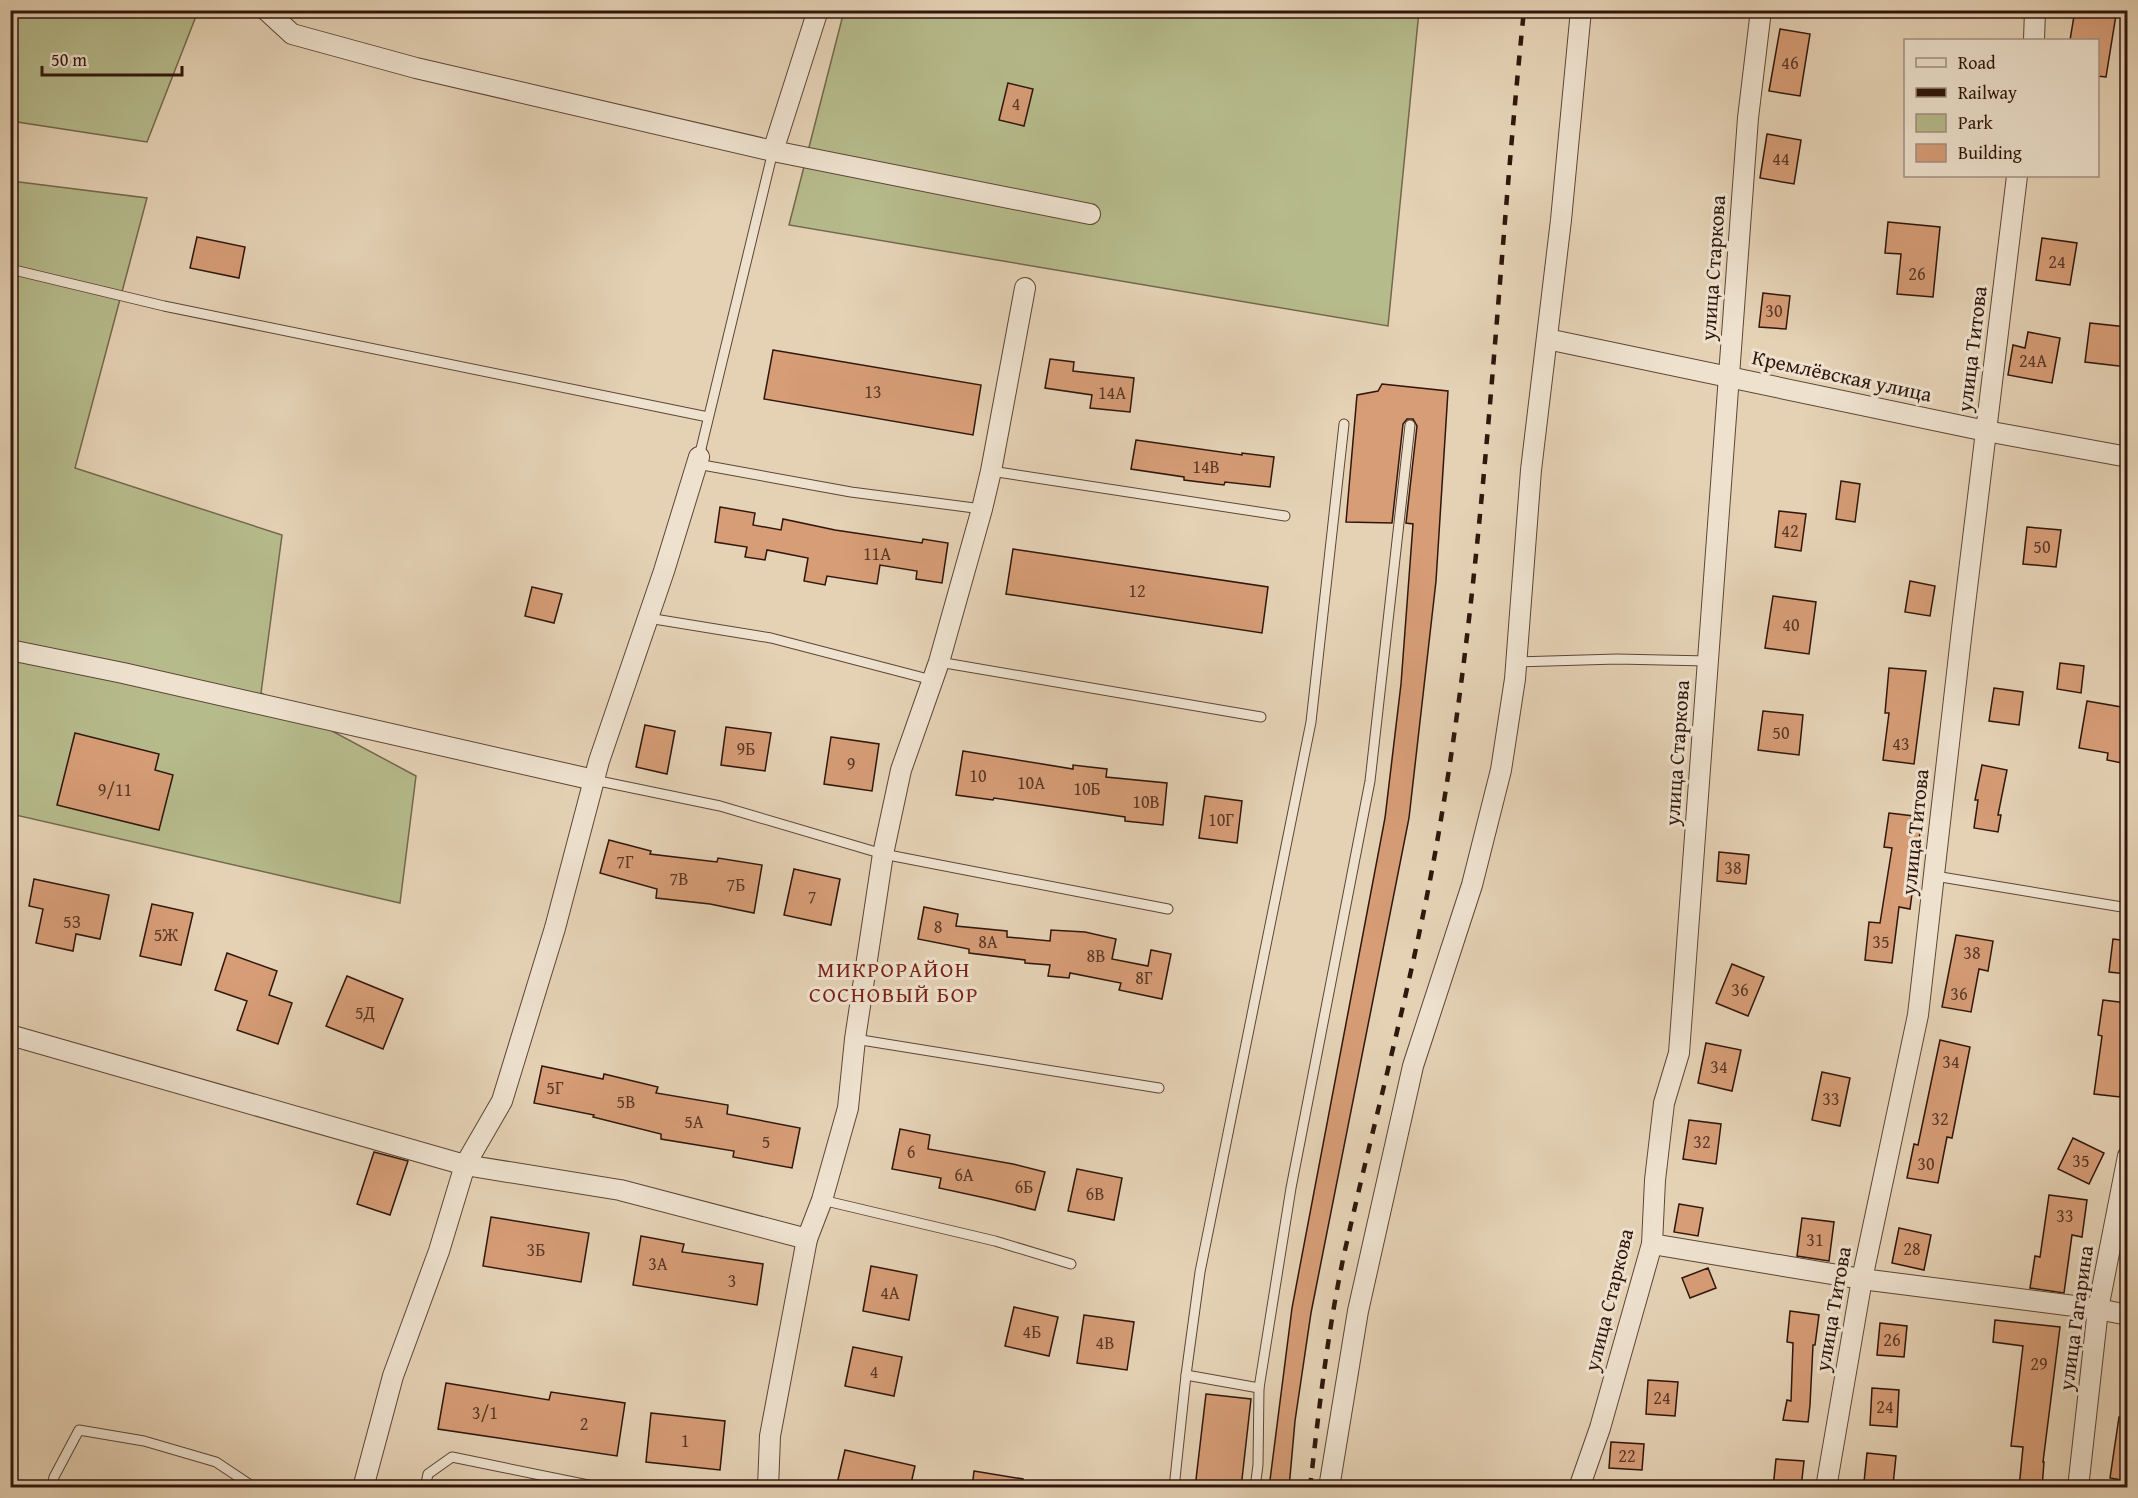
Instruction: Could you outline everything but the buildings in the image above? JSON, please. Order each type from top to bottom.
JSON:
[{"type":"street","points":[[266,10],[292,34],[416,68],[774,151],[1090,214]]},
{"type":"street","points":[[774,151],[818,10]]},
{"type":"street","points":[[1329,1488],[1358,1311],[1413,1066],[1474,873],[1501,770],[1516,662],[1531,470],[1561,220],[1581,10]]},
{"type":"street","name":"улица Старкова","points":[[1580,1488],[1600,1428],[1652,1244],[1655,1180],[1664,1103],[1679,1053],[1748,118],[1761,10]]},
{"type":"street","points":[[2034,39],[2035,10]]},
{"type":"street","name":"улица Титова","points":[[1826,1488],[1862,1279],[1918,1016],[2017,177]]},
{"type":"street","points":[[768,1488],[770,1436],[807,1239],[822,1200],[848,1108],[855,1039],[883,854],[901,770],[936,671],[982,509],[1025,288]]},
{"type":"street","name":"Кремлёвская улица","points":[[1546,339],[1986,431],[2127,457]]},
{"type":"street","points":[[363,1488],[393,1376],[439,1251],[465,1165],[502,1101],[530,1016],[594,780],[698,461]]},
{"type":"street","points":[[10,650],[123,673],[594,780]]},
{"type":"street","points":[[10,1035],[465,1165],[620,1190],[807,1239]]},
{"type":"street","name":"улица Гагарина","points":[[2078,1488],[2098,1309],[2127,1156]]},
{"type":"street","points":[[1652,1244],[1862,1279],[2098,1309],[2127,1315]]},
{"type":"lane","points":[[774,151],[698,461],[851,492],[982,509]]},
{"type":"lane","points":[[10,269],[164,306],[708,417]]},
{"type":"lane","points":[[1174,1488],[1200,1272],[1311,722],[1344,424]]},
{"type":"lane","points":[[1255,1488],[1258,1465],[1259,1388],[1291,1188],[1370,782],[1410,425]]},
{"type":"lane","points":[[991,471],[1285,516]]},
{"type":"lane","points":[[648,618],[771,638],[936,671],[1261,717]]},
{"type":"lane","points":[[1516,662],[1617,659],[1708,661]]},
{"type":"lane","points":[[594,780],[720,806],[883,854],[1168,909]]},
{"type":"lane","points":[[1935,876],[2127,908]]},
{"type":"lane","points":[[855,1039],[1159,1088]]},
{"type":"lane","points":[[822,1200],[995,1241],[1071,1264]]},
{"type":"lane","points":[[1186,1375],[1259,1388]]},
{"type":"lane","points":[[51,1488],[54,1477],[79,1430],[144,1441],[216,1462],[255,1488]]},
{"type":"lane","points":[[424,1488],[428,1474],[452,1457],[603,1488]]},
{"type":"green space","points":[[10,11],[198,11],[147,142],[11,121]]},
{"type":"green space","points":[[844,11],[1419,11],[1388,326],[789,225]]},
{"type":"green space","points":[[11,181],[147,198],[75,468],[282,535],[261,693],[416,776],[400,903],[11,814]]},
{"type":"railway","points":[[1310,1488],[1339,1279],[1420,932],[1456,724],[1469,622],[1489,419],[1524,10]]},
{"type":"district","name":"МИКРОРАЙОН СОСНОВЫЙ БОР","points":[[894,982]]}]
